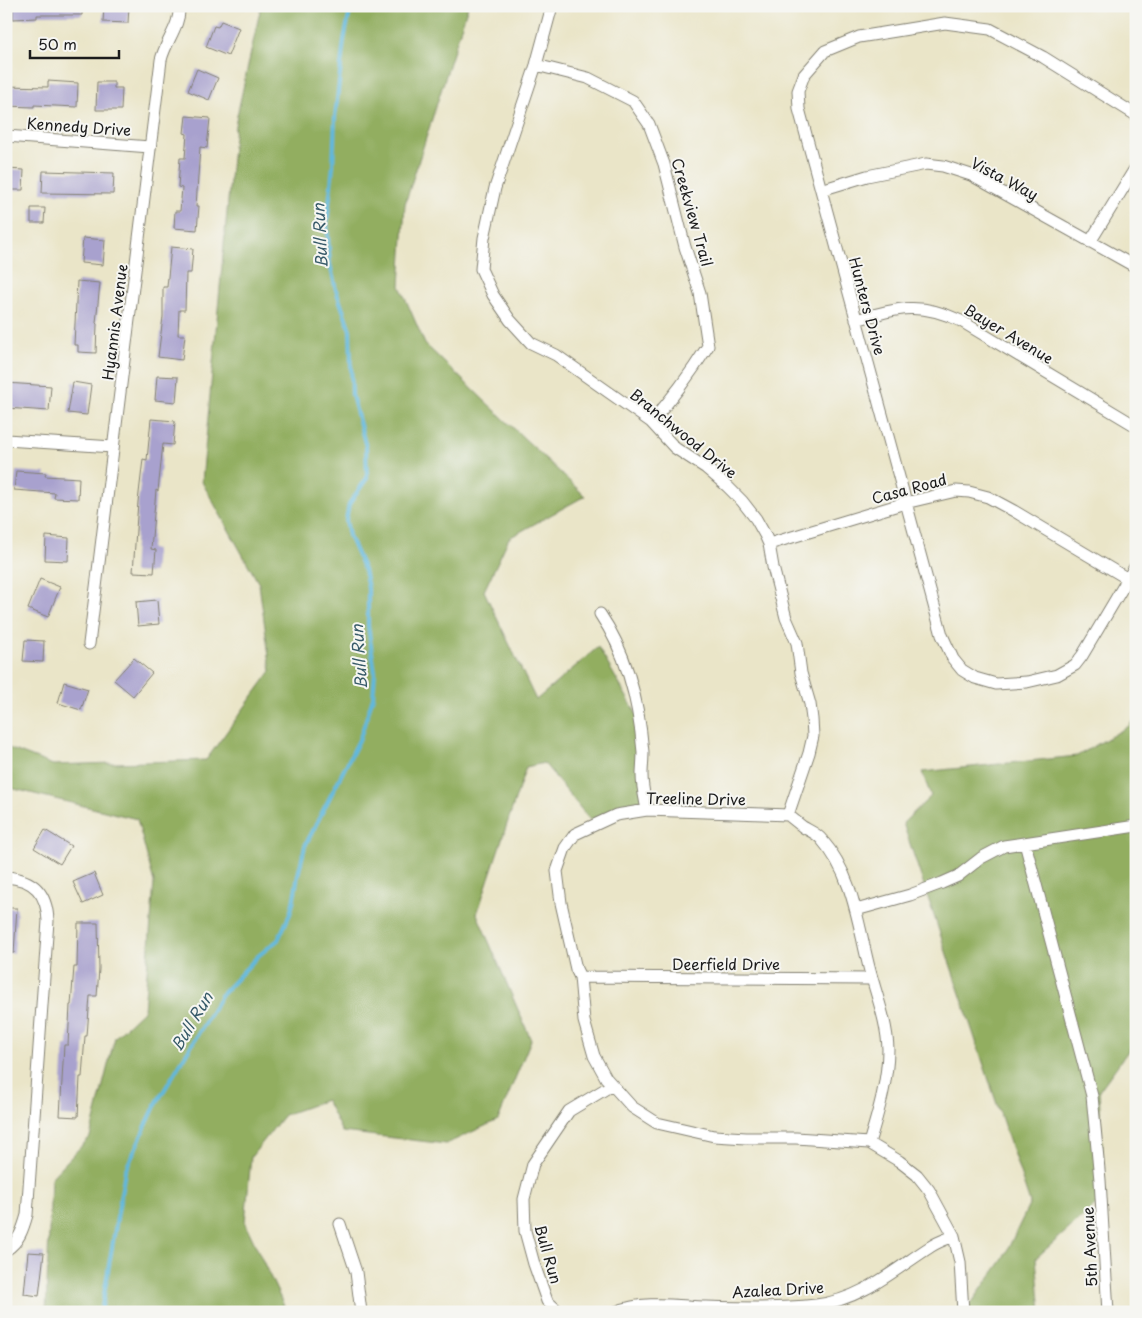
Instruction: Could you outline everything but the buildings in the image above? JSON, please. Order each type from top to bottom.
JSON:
[{"type":"street","name":"Hyannis Avenue","points":[[89,644],[161,60],[178,19],[179,6]]},
{"type":"street","name":"Branchwood Drive","points":[[552,6],[536,66],[495,188],[484,238],[481,269],[493,295],[510,320],[531,342],[556,355],[651,422],[675,448],[706,468],[742,501],[756,519],[769,544],[786,618],[797,642],[801,673],[810,704],[812,719],[813,736],[809,753],[788,815]]},
{"type":"street","name":"Hunters Drive","points":[[1136,116],[1043,57],[990,29],[945,23],[859,37],[825,51],[804,75],[798,91],[799,109],[905,503],[942,635],[953,659],[962,670],[975,678],[996,684],[1027,682],[1057,675],[1075,665],[1082,656],[1136,565]]},
{"type":"street","name":"Creekview Trail","points":[[536,66],[588,78],[633,101],[649,124],[664,164],[685,247],[700,293],[708,346],[669,403],[651,422]]},
{"type":"street","name":"Kennedy Drive","points":[[6,136],[150,147]]},
{"type":"street","name":"Vista Way","points":[[821,190],[902,168],[926,164],[943,166],[971,175],[1136,267]]},
{"type":"street","points":[[1090,242],[1136,167]]},
{"type":"street","name":"Bayer Avenue","points":[[856,320],[884,312],[918,308],[944,313],[961,321],[1136,426]]},
{"type":"street","points":[[6,440],[114,447]]},
{"type":"street","name":"Casa Road","points":[[769,544],[905,503],[956,490],[988,497],[1128,579]]},
{"type":"street","points":[[600,614],[613,634],[630,679],[640,726],[643,754],[642,777],[647,810]]},
{"type":"street","name":"Treeline Drive","points":[[788,815],[647,810],[616,815],[575,834],[565,848],[557,871],[562,911],[576,969],[580,977],[584,1021],[592,1047],[606,1078],[612,1085],[632,1107],[657,1122],[714,1136],[796,1138],[869,1143],[899,1161],[917,1175],[929,1190],[954,1236],[960,1262],[963,1312]]},
{"type":"street","points":[[788,815],[821,837],[845,874],[856,910],[872,979],[880,1001],[888,1049],[886,1075],[869,1143]]},
{"type":"street","points":[[856,910],[910,895],[942,883],[958,876],[981,858],[1004,846],[1136,826]]},
{"type":"street","name":"5th Avenue","points":[[1025,843],[1092,1096],[1100,1180],[1108,1312]]},
{"type":"street","points":[[6,876],[26,881],[40,892],[45,901],[48,921],[28,1215],[18,1240],[6,1250]]},
{"type":"street","name":"Deerfield Drive","points":[[580,977],[872,979]]},
{"type":"street","name":"Bull Run","points":[[558,1312],[547,1301],[534,1264],[525,1232],[524,1199],[533,1164],[569,1111],[612,1085]]},
{"type":"street","points":[[340,1224],[356,1272],[361,1312]]},
{"type":"street","name":"Azalea Drive","points":[[616,1312],[624,1308],[655,1305],[765,1308],[818,1305],[851,1297],[881,1281],[931,1246],[954,1236]]},
{"type":"green space","points":[[261,6],[468,6],[405,204],[400,286],[425,344],[585,496],[509,538],[484,591],[536,700],[598,647],[643,725],[645,806],[590,820],[544,763],[526,767],[477,914],[531,1040],[498,1120],[446,1144],[342,1132],[326,1100],[284,1115],[251,1157],[245,1223],[287,1312],[46,1312],[51,1178],[90,1137],[115,1037],[144,1010],[154,882],[137,819],[6,787],[6,747],[53,765],[206,760],[271,671],[259,584],[202,482],[235,125]]},
{"type":"green space","points":[[1136,717],[1136,1040],[1099,1091],[1105,1197],[1036,1258],[1041,1312],[960,1312],[970,1305],[1003,1259],[1030,1203],[903,823],[931,796],[922,772],[1077,756],[1129,726]]},
{"type":"waterway","name":"Bull Run","points":[[101,1312],[125,1171],[156,1104],[222,994],[258,956],[278,940],[290,914],[305,846],[360,738],[373,697],[375,672],[368,626],[368,588],[364,570],[349,536],[346,520],[349,504],[367,478],[366,447],[352,395],[350,330],[336,290],[330,264],[327,224],[333,166],[335,117],[344,40],[351,6]]}]
